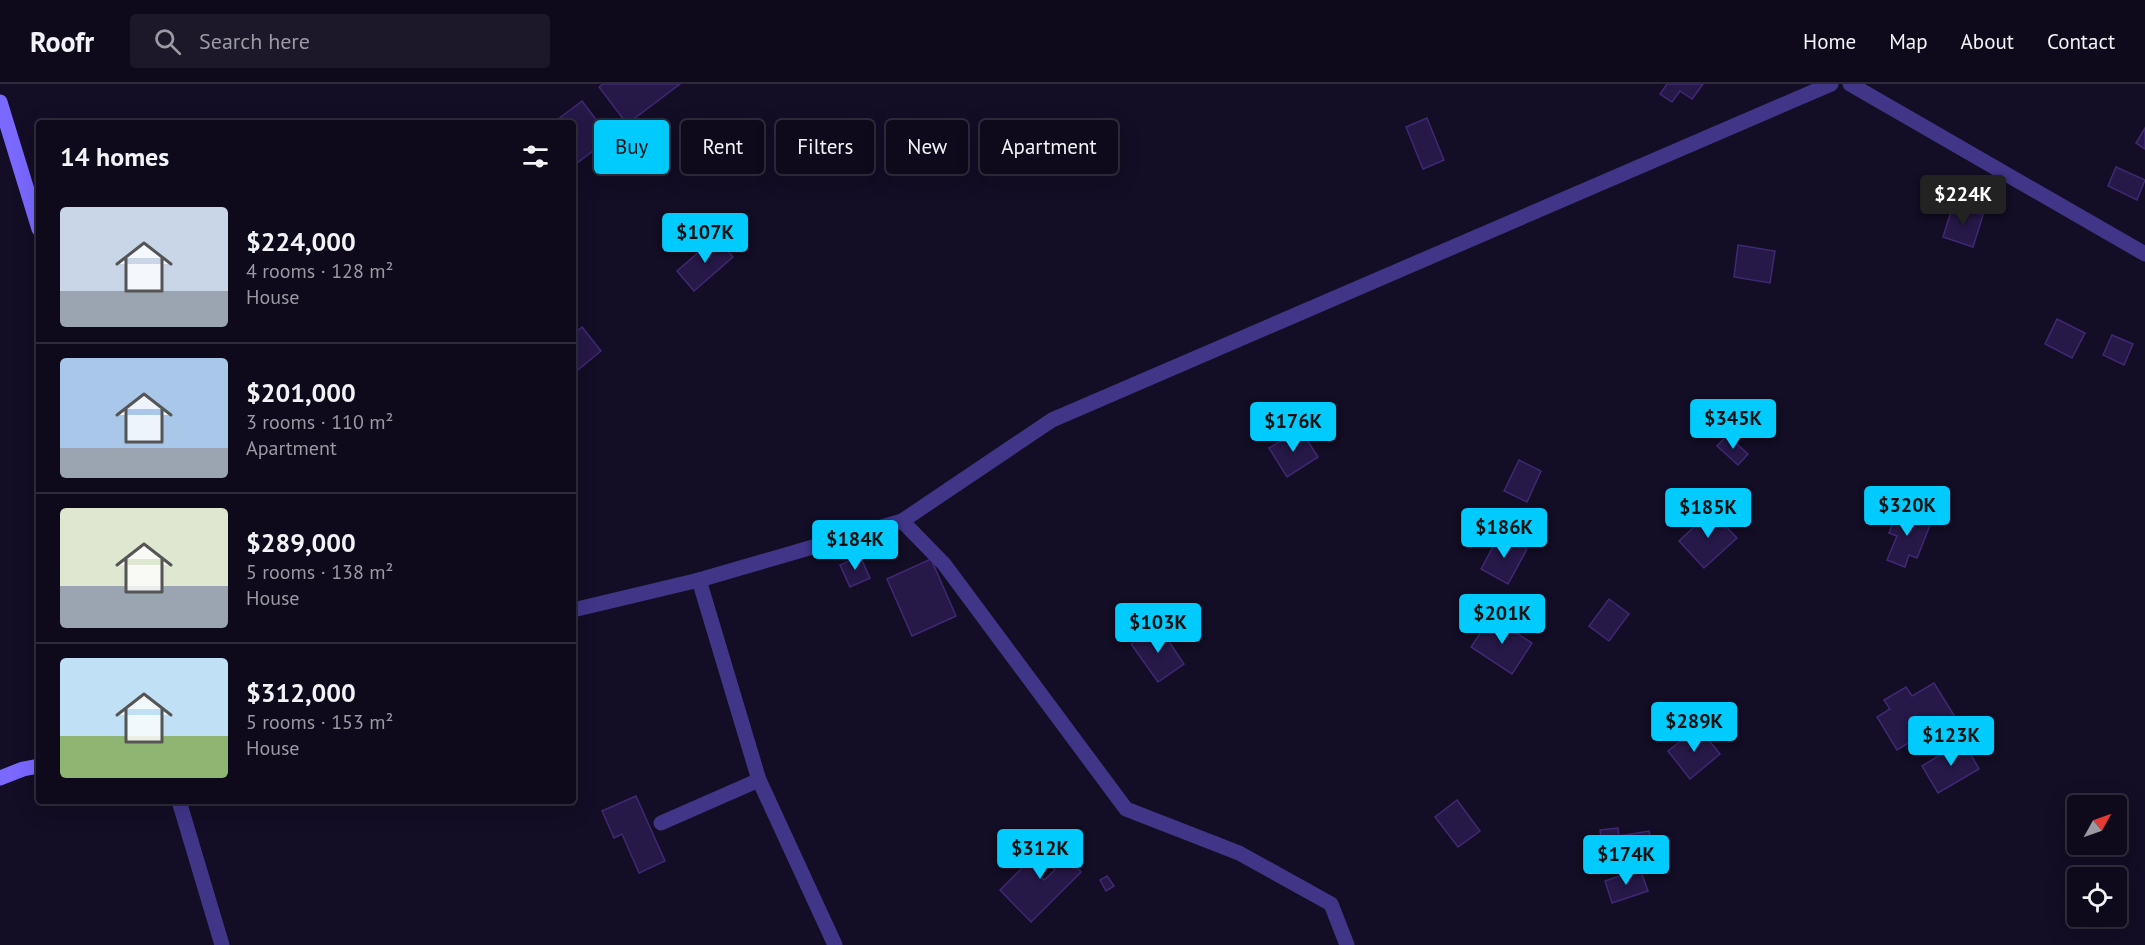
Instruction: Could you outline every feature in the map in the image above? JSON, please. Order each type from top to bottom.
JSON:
[{"type":"street","points":[[576,609],[699,580],[902,521],[1052,420],[1831,84]]},
{"type":"street","points":[[1850,84],[2145,254]]},
{"type":"street","points":[[0,102],[36,219]]},
{"type":"street","points":[[902,521],[944,564],[1126,808],[1239,853],[1331,904],[1347,945]]},
{"type":"street","points":[[699,580],[759,780],[836,945]]},
{"type":"street","points":[[0,778],[22,769],[36,767]]},
{"type":"street","points":[[662,823],[759,780]]},
{"type":"street","points":[[180,804],[222,945]]},
{"type":"building","points":[[603,84],[680,84],[632,120],[624,120],[599,87]]},
{"type":"building","points":[[1667,84],[1703,84],[1692,99],[1680,91],[1672,102],[1660,94]]},
{"type":"building","points":[[582,101],[596,120],[594,120],[594,150],[576,164],[576,120],[557,120]]},
{"type":"building","points":[[1427,118],[1444,160],[1423,169],[1406,127]]},
{"type":"building","points":[[2145,128],[2145,149],[2136,143]]},
{"type":"building","points":[[2116,167],[2145,180],[2137,200],[2108,186]]},
{"type":"building","points":[[1953,205],[1983,215],[1973,247],[1943,237]]},
{"type":"building","points":[[716,237],[733,257],[694,291],[677,271]]},
{"type":"building","points":[[1738,245],[1775,251],[1770,283],[1734,277]]},
{"type":"building","points":[[2057,319],[2085,333],[2072,358],[2045,344]]},
{"type":"building","points":[[582,327],[601,351],[576,372],[576,332]]},
{"type":"building","points":[[2112,335],[2133,344],[2124,365],[2103,355]]},
{"type":"building","points":[[1300,429],[1318,457],[1287,477],[1269,448]]},
{"type":"building","points":[[1727,435],[1748,454],[1738,465],[1717,446]]},
{"type":"building","points":[[1519,460],[1541,471],[1527,502],[1504,491]]},
{"type":"building","points":[[1898,510],[1931,523],[1917,558],[1909,555],[1905,567],[1887,560],[1897,536],[1889,533]]},
{"type":"building","points":[[1711,511],[1737,538],[1704,568],[1679,541]]},
{"type":"building","points":[[1500,534],[1527,549],[1508,584],[1481,569]]},
{"type":"building","points":[[860,556],[870,578],[850,587],[840,565]]},
{"type":"building","points":[[931,559],[956,616],[912,636],[887,579]]},
{"type":"building","points":[[1609,599],[1629,614],[1609,641],[1589,626]]},
{"type":"building","points":[[1491,617],[1532,643],[1512,674],[1471,647]]},
{"type":"building","points":[[1158,625],[1184,664],[1158,682],[1131,644]]},
{"type":"building","points":[[1934,683],[1960,725],[1936,740],[1930,730],[1897,750],[1877,717],[1890,709],[1884,700],[1906,687],[1912,696]]},
{"type":"building","points":[[1698,727],[1720,754],[1690,779],[1668,751]]},
{"type":"building","points":[[1963,741],[1979,769],[1938,793],[1922,766]]},
{"type":"building","points":[[636,796],[665,861],[639,873],[622,834],[614,838],[602,811]]},
{"type":"building","points":[[1457,800],[1480,831],[1458,847],[1435,817]]},
{"type":"building","points":[[1618,828],[1619,836],[1649,831],[1654,859],[1605,867],[1600,830]]},
{"type":"building","points":[[1042,832],[1081,872],[1031,922],[1000,890],[1027,863],[1044,880],[1055,870],[1030,844]]},
{"type":"building","points":[[1640,869],[1648,891],[1612,903],[1605,881]]},
{"type":"building","points":[[1107,876],[1114,886],[1106,891],[1100,880]]}]
